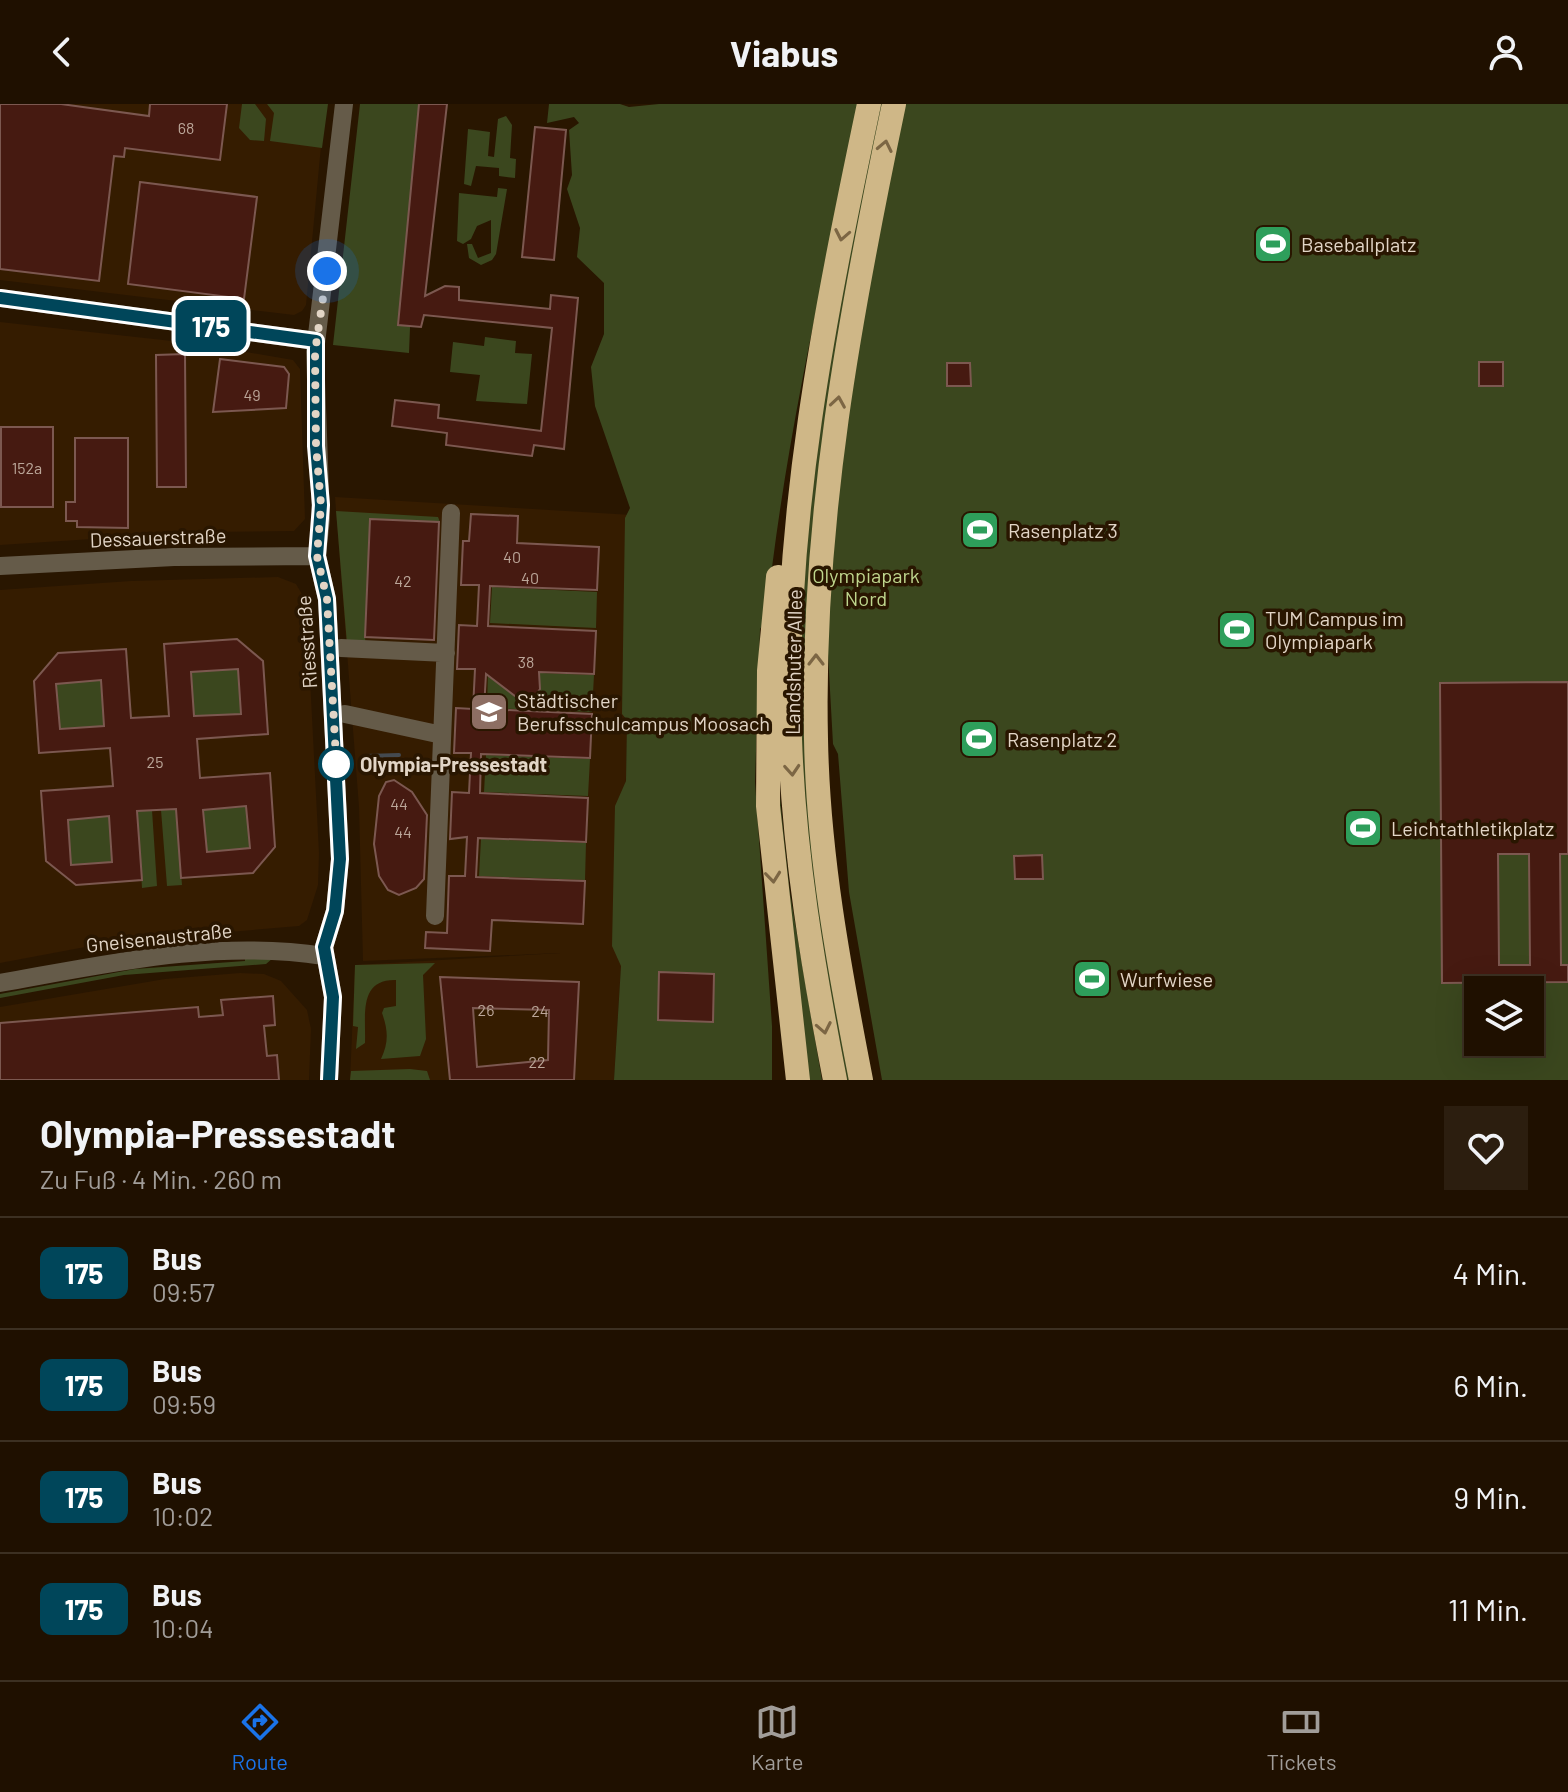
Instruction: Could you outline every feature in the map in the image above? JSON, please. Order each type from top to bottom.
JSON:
[{"type":"highway","name":"Landshuter Allee","points":[[835,1080],[798,854],[790,739],[791,613],[801,496],[827,312],[869,104]]},
{"type":"highway","name":"Landshuter Allee","points":[[861,1080],[824,852],[816,738],[817,613],[834,427],[894,104]]},
{"type":"highway","points":[[781,1080],[779,929],[768,806],[769,671],[782,537],[801,496]]},
{"type":"highway","points":[[779,929],[785,956],[798,1080]]},
{"type":"street","name":"Riesstraße","points":[[329,1080],[333,997],[324,956],[325,937],[335,911],[340,859],[327,599],[317,556],[321,505],[315,433],[316,341],[324,302],[344,104]]},
{"type":"street","points":[[0,298],[316,341]]},
{"type":"street","points":[[435,916],[451,513]]},
{"type":"street","name":"Dessauerstraße","points":[[0,566],[174,557],[317,556]]},
{"type":"street","points":[[341,648],[446,653]]},
{"type":"street","points":[[345,714],[442,735]]},
{"type":"street","name":"Gneisenaustraße","points":[[0,983],[139,958],[269,949],[324,956]]},
{"type":"shaded area","points":[[0,104],[325,104],[306,305],[302,311],[294,315],[0,280]]},
{"type":"shaded area","points":[[0,322],[199,344],[293,360],[300,369],[305,519],[294,531],[200,532],[0,545]]},
{"type":"shaded area","name":"Städtischer Berufsschulcampus Moosach","points":[[335,497],[632,515],[622,950],[614,1080],[350,1080],[355,965],[561,953],[363,961],[359,807]]},
{"type":"shaded area","points":[[278,577],[296,584],[306,601],[319,853],[318,885],[307,920],[299,926],[112,942],[0,963],[0,590],[131,581]]},
{"type":"shaded area","points":[[264,974],[281,981],[307,1010],[311,1029],[309,1080],[0,1080],[0,1007],[165,979]]},
{"type":"green space","points":[[242,104],[255,104],[266,119],[264,141],[250,140],[239,128]]},
{"type":"green space","points":[[267,104],[328,104],[322,148],[270,141],[274,113]]},
{"type":"green space","points":[[360,104],[419,104],[409,353],[333,345]]},
{"type":"green space","points":[[549,104],[620,104],[629,107],[659,104],[861,104],[806,361],[783,490],[766,620],[760,629],[755,782],[772,1026],[772,1080],[614,1080],[621,966],[612,946],[615,806],[626,781],[627,720],[622,714],[625,518],[630,508],[595,406],[591,367],[604,334],[604,283],[577,257],[580,228],[567,189],[572,175],[569,130],[579,123],[574,117],[547,123]]},
{"type":"green space","points":[[876,104],[887,104],[855,256],[812,807],[853,1080],[842,1080],[808,850],[799,734],[799,618],[819,424]]},
{"type":"green space","name":"TUM Campus im Olympiapark","points":[[902,104],[1568,104],[1568,1080],[882,1080],[849,892],[838,754],[833,744],[827,636],[840,452]]},
{"type":"green space","points":[[506,116],[512,125],[510,158],[516,159],[515,178],[499,176],[499,168],[476,166],[471,186],[464,184],[468,129],[490,132],[488,156],[494,157],[498,119]]},
{"type":"green space","points":[[498,188],[507,189],[496,254],[492,260],[481,265],[469,258],[467,244],[472,244],[478,258],[491,253],[491,220],[477,226],[471,239],[463,244],[457,241],[459,193],[497,197]]},
{"type":"green space","points":[[485,337],[516,341],[515,353],[532,354],[527,404],[476,401],[480,375],[450,372],[453,342],[484,346]]},
{"type":"green space","points":[[336,511],[438,517],[440,522],[370,520],[365,645],[347,644]]},
{"type":"green space","points":[[492,587],[597,592],[596,628],[490,623]]},
{"type":"green space","points":[[238,669],[241,714],[194,716],[191,672]]},
{"type":"green space","points":[[488,671],[594,675],[592,712],[487,708]]},
{"type":"green space","points":[[101,680],[104,726],[60,729],[56,684]]},
{"type":"green space","points":[[486,755],[590,759],[588,796],[484,792]]},
{"type":"green space","points":[[779,788],[790,893],[822,1080],[804,1080],[778,850]]},
{"type":"green space","points":[[246,806],[250,848],[207,852],[203,810]]},
{"type":"green space","points":[[176,809],[182,885],[167,886],[161,810]]},
{"type":"green space","points":[[152,810],[157,886],[142,888],[137,811]]},
{"type":"green space","points":[[109,816],[112,862],[71,865],[68,820]]},
{"type":"green space","points":[[481,839],[586,843],[585,880],[479,876]]},
{"type":"green space","points":[[245,957],[273,958],[266,964],[124,975],[0,998],[0,994],[135,969],[245,961]]},
{"type":"green space","points":[[435,963],[423,975],[426,1039],[420,1056],[381,1059],[387,1036],[382,1013],[384,1008],[396,1006],[396,980],[384,981],[370,992],[365,1011],[365,1043],[356,1049],[358,1027],[353,1026],[355,965]]},
{"type":"green space","points":[[351,1071],[427,1071],[430,1080],[350,1080]]},
{"type":"building","points":[[0,104],[61,104],[149,116],[150,104],[227,104],[220,160],[125,148],[124,157],[114,156],[99,281],[0,269]]},
{"type":"building","points":[[419,104],[447,104],[425,296],[445,286],[459,287],[459,300],[550,309],[551,295],[578,298],[564,449],[534,445],[532,456],[446,445],[447,433],[392,426],[395,400],[439,405],[438,418],[541,431],[552,328],[424,315],[421,327],[398,325]]},
{"type":"building","points":[[535,127],[566,130],[554,260],[522,257]]},
{"type":"building","points":[[140,182],[257,197],[244,299],[128,284]]},
{"type":"building","points":[[185,354],[186,487],[157,487],[156,355]]},
{"type":"building","points":[[220,359],[284,367],[289,374],[286,408],[213,412]]},
{"type":"building","points":[[1479,362],[1503,362],[1503,386],[1479,386]]},
{"type":"building","points":[[947,363],[970,363],[971,386],[947,386]]},
{"type":"building","points":[[1,427],[53,427],[53,507],[1,507]]},
{"type":"building","points":[[75,438],[128,438],[128,528],[77,527],[77,521],[66,521],[66,502],[75,502]]},
{"type":"building","points":[[471,514],[518,516],[517,543],[599,547],[597,590],[490,586],[488,626],[596,631],[594,674],[539,672],[540,689],[528,706],[486,674],[484,709],[592,714],[590,758],[481,754],[480,793],[588,798],[586,842],[478,838],[476,877],[585,881],[583,924],[492,920],[490,951],[425,948],[426,932],[447,933],[449,876],[465,876],[467,837],[450,839],[452,792],[469,793],[471,753],[454,753],[456,708],[473,709],[475,669],[457,669],[459,625],[477,626],[479,585],[461,585],[463,541],[469,541]]},
{"type":"building","points":[[370,519],[439,522],[434,640],[365,637]]},
{"type":"building","points":[[237,639],[263,661],[268,734],[197,739],[200,778],[270,773],[275,847],[253,873],[181,878],[176,809],[137,811],[142,880],[76,885],[46,861],[41,791],[113,786],[110,748],[39,753],[34,681],[58,653],[126,649],[131,718],[169,716],[164,644]],"holes":[[[238,669],[241,714],[194,716],[191,672]],[[101,680],[104,726],[60,729],[56,684]],[[246,806],[250,848],[207,852],[203,810]],[[109,816],[112,862],[71,865],[68,820]]]},
{"type":"building","points":[[1568,682],[1568,854],[1560,854],[1561,965],[1568,965],[1568,982],[1544,982],[1544,976],[1464,976],[1464,983],[1442,983],[1440,683]],"holes":[[[1498,854],[1529,854],[1530,965],[1499,965]]]},
{"type":"building","points":[[394,780],[412,792],[427,815],[424,879],[416,888],[399,895],[388,890],[379,876],[374,844],[379,796],[386,782]]},
{"type":"building","points":[[1042,855],[1043,879],[1015,879],[1014,856]]},
{"type":"building","points":[[659,972],[714,974],[713,1022],[658,1020]]},
{"type":"building","points":[[440,977],[579,982],[574,1080],[450,1080]],"holes":[[[473,1008],[549,1010],[548,1060],[477,1067]]]},
{"type":"building","points":[[273,996],[275,1025],[264,1026],[267,1056],[277,1055],[279,1080],[0,1080],[0,1023],[198,1007],[199,1017],[223,1015],[221,1000]]},
{"type":"waterway","points":[[529,701],[554,703]]},
{"type":"waterway","points":[[366,756],[399,755]]},
{"type":"bus line","name":"175","points":[[0,298],[316,341],[316,446],[321,505],[317,556],[327,599],[340,831],[335,911],[324,947],[333,997],[329,1080]]},
{"type":"place","name":"Baseballplatz","points":[[1273,244]]},
{"type":"place","name":"Rasenplatz 3","points":[[980,530]]},
{"type":"place","name":"TUM Campus im Olympiapark","points":[[1237,630]]},
{"type":"place","name":"Städtischer Berufsschulcampus Moosach","points":[[489,712]]},
{"type":"place","name":"Rasenplatz 2","points":[[979,739]]},
{"type":"place","name":"Olympia-Pressestadt","points":[[336,764]]},
{"type":"place","name":"Leichtathletikplatz","points":[[1363,828]]},
{"type":"place","name":"Wurfwiese","points":[[1092,979]]},
{"type":"route","points":[[327,271],[315,352],[316,446],[321,505],[317,556],[327,599],[337,776],[336,764]]},
{"type":"park label","name":"Olympiapark Nord","points":[[866,586]]}]
